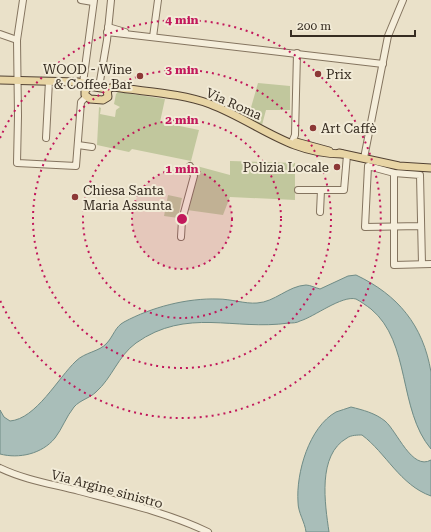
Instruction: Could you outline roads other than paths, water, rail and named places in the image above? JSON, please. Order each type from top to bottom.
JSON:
[{"type":"main road","points":[[0,80],[49,81],[85,85],[84,91],[86,96],[90,99],[105,100],[109,95],[108,89]]},
{"type":"main road","name":"Via Roma","points":[[85,85],[99,85],[108,89],[112,87],[184,97],[204,102],[311,152],[344,154]]},
{"type":"main road","name":"Via Roma","points":[[279,138],[364,158],[380,165],[407,171],[431,168]]},
{"type":"street","points":[[23,0],[17,40],[17,163],[76,166],[82,102],[86,96]]},
{"type":"street","points":[[81,0],[93,1],[85,85]]},
{"type":"street","points":[[99,85],[107,40],[110,0]]},
{"type":"street","points":[[153,36],[158,0]]},
{"type":"street","points":[[364,158],[388,36],[403,0]]},
{"type":"street","points":[[108,29],[115,33],[128,33]]},
{"type":"street","points":[[108,29],[128,33],[383,64]]},
{"type":"street","points":[[107,40],[115,33]]},
{"type":"street","points":[[0,34],[17,40]]},
{"type":"street","points":[[292,142],[295,135],[298,53]]},
{"type":"street","points":[[46,138],[49,81]]},
{"type":"street","points":[[78,145],[92,147]]},
{"type":"street","points":[[298,190],[344,190],[344,154]]},
{"type":"street","points":[[421,226],[365,228],[366,167],[380,165],[394,173],[407,171],[420,175],[422,264]]},
{"type":"street","points":[[181,237],[182,220],[194,176],[190,166]]},
{"type":"street","points":[[394,173],[394,265],[431,264]]},
{"type":"street","points":[[320,212],[321,190]]},
{"type":"street","name":"Via Argine sinistro","points":[[0,468],[30,480],[79,491],[184,521],[208,532]]},
{"type":"water","points":[[356,275],[371,283],[396,302],[415,326],[422,340],[431,372],[431,449],[421,433],[413,415],[393,339],[384,323],[371,309],[356,299],[350,299],[336,303],[296,323],[269,325],[211,322],[192,323],[174,326],[155,332],[136,343],[124,354],[102,386],[94,394],[74,407],[55,438],[44,448],[30,454],[15,456],[0,454],[0,410],[4,417],[10,421],[20,419],[29,413],[38,406],[76,361],[104,346],[119,326],[124,322],[146,312],[170,304],[206,299],[248,303],[264,302],[299,286],[308,285],[320,289],[348,276]]},
{"type":"water","points":[[351,407],[373,414],[385,421],[405,448],[417,460],[424,462],[431,460],[431,496],[420,491],[402,477],[371,442],[362,435],[350,436],[337,446],[331,456],[327,468],[325,494],[329,532],[306,532],[298,506],[298,490],[299,478],[306,452],[318,428],[327,419],[336,412]]},
{"type":"place","name":"Prix","points":[[318,74]]},
{"type":"place","name":"WOOD - Wine & Coffee Bar","points":[[140,76]]},
{"type":"place","name":"Art Caffè","points":[[313,128]]},
{"type":"place","name":"Polizia Locale","points":[[337,167]]},
{"type":"place","name":"Chiesa Santa Maria Assunta","points":[[75,197]]}]
